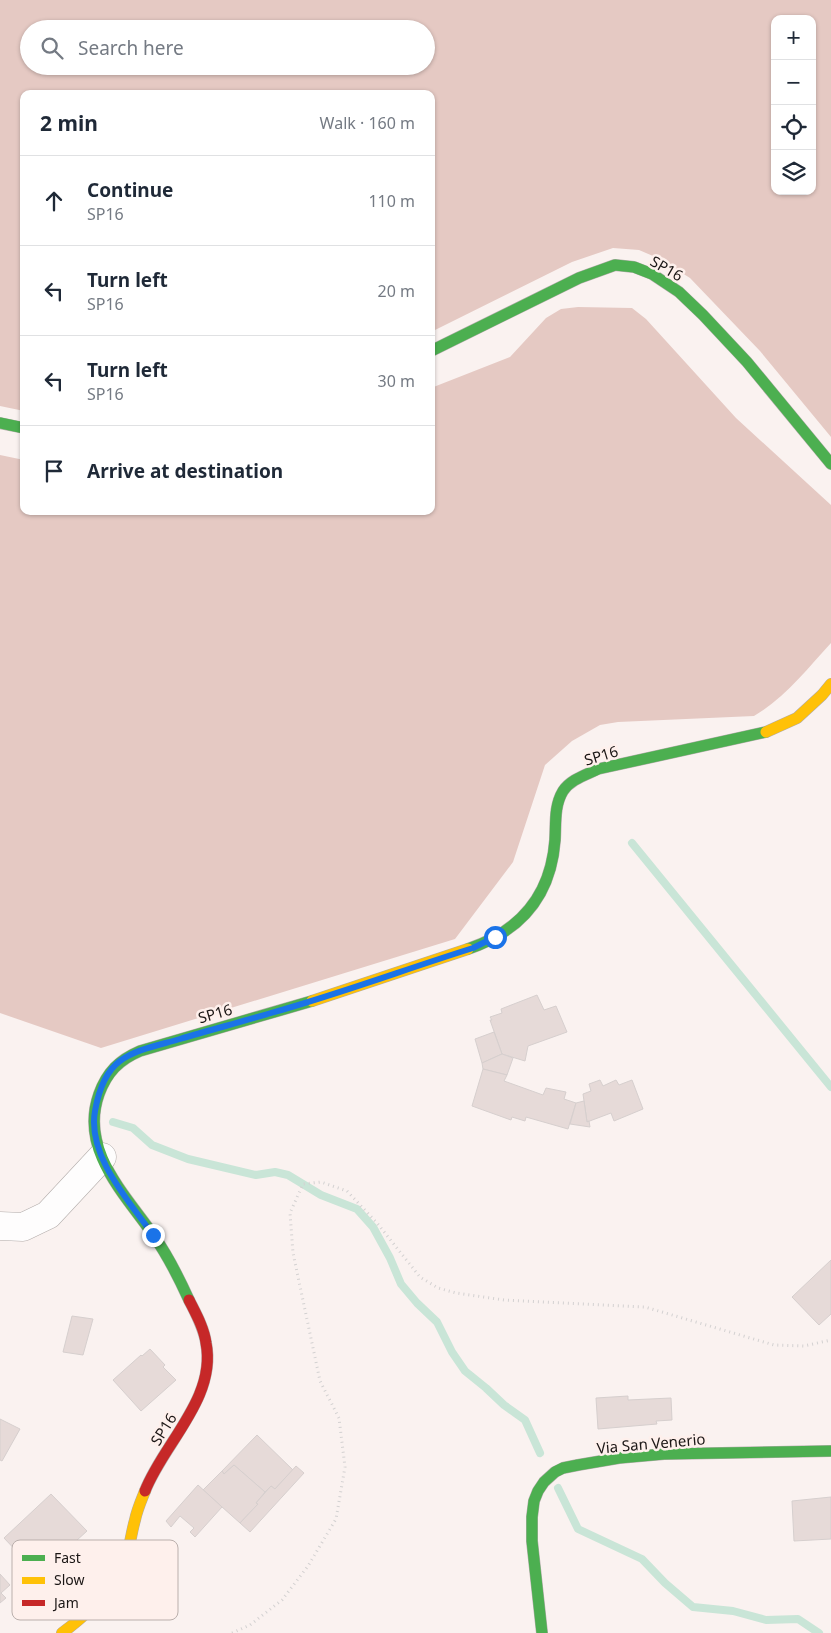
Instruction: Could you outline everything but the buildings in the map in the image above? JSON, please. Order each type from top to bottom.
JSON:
[{"type":"street","name":"SP16","points":[[435,349],[579,278],[615,265],[634,267],[652,274],[679,292],[704,315],[747,362],[831,464]]},
{"type":"street","points":[[0,423],[20,427]]},
{"type":"street","name":"SP16","points":[[130,1540],[138,1507],[153,1473],[192,1410],[202,1386],[207,1366],[206,1344],[183,1284],[171,1261],[114,1179],[102,1157],[94,1135],[95,1112],[102,1086],[112,1069],[120,1061],[146,1049],[280,1011],[473,948],[495,937],[516,922],[536,903],[545,887],[553,861],[557,806],[563,791],[574,780],[598,769],[762,734],[797,718],[831,684]]},
{"type":"street","points":[[0,1226],[23,1227],[48,1214],[102,1157]]},
{"type":"street","name":"Via San Venerio","points":[[542,1633],[531,1529],[532,1511],[534,1499],[539,1489],[548,1477],[560,1469],[615,1458],[671,1453],[782,1451],[819,1453],[831,1451]]},
{"type":"street","name":"SP16","points":[[62,1633],[80,1620]]},
{"type":"path","points":[[232,1633],[250,1625],[282,1600],[308,1566],[336,1519],[345,1467],[339,1418],[320,1381],[293,1253],[290,1213],[303,1184],[321,1182],[347,1191],[377,1223],[420,1277],[447,1291],[504,1300],[645,1307],[774,1345],[804,1346],[831,1340]]},
{"type":"shaded area","points":[[0,0],[831,0],[831,437],[760,351],[690,278],[660,259],[639,250],[613,248],[572,262],[435,330],[435,90],[20,90],[20,410],[0,406]]},
{"type":"shaded area","points":[[578,307],[632,308],[646,319],[736,418],[831,505],[831,643],[786,692],[754,716],[618,722],[600,725],[572,741],[545,765],[513,862],[455,939],[101,1048],[0,1013],[0,455],[20,459],[20,515],[435,515],[435,386],[510,357],[546,318],[561,309]]},
{"type":"waterway","points":[[632,843],[831,1087]]},
{"type":"waterway","points":[[113,1122],[133,1128],[152,1145],[188,1159],[256,1175],[275,1172],[288,1175],[321,1195],[357,1209],[373,1227],[390,1258],[401,1284],[437,1322],[452,1352],[465,1371],[504,1405],[525,1420],[540,1453]]},
{"type":"waterway","points":[[558,1488],[578,1529],[642,1559],[665,1583],[693,1607],[733,1611],[766,1620],[798,1619],[819,1633]]},
{"type":"traffic: fast","points":[[435,349],[579,278],[615,265],[634,267],[652,274],[679,292],[703,315],[747,362],[831,464]]},
{"type":"traffic: fast","points":[[0,423],[20,427]]},
{"type":"traffic: fast","points":[[468,949],[487,941],[518,921],[540,894],[552,860],[558,803],[563,791],[570,783],[598,769],[766,732]]},
{"type":"traffic: fast","points":[[189,1300],[164,1251],[108,1170],[100,1152],[95,1134],[94,1114],[102,1086],[110,1073],[120,1063],[140,1051],[312,1001]]},
{"type":"traffic: fast","points":[[542,1633],[532,1541],[532,1517],[534,1501],[538,1491],[544,1482],[555,1472],[563,1468],[619,1458],[664,1454],[831,1451]]},
{"type":"traffic: slow","points":[[766,732],[797,718],[831,684]]},
{"type":"traffic: slow","points":[[312,1001],[468,949]]},
{"type":"traffic: slow","points":[[130,1540],[145,1491]]},
{"type":"traffic: slow","points":[[62,1633],[78,1620]]},
{"type":"traffic: jam","points":[[145,1491],[153,1473],[196,1402],[204,1383],[207,1363],[205,1337],[202,1326],[189,1300]]},
{"type":"route","points":[[153,1235],[114,1179],[102,1157],[94,1135],[95,1112],[102,1086],[112,1069],[120,1061],[146,1049],[280,1011],[473,948],[495,937]]}]
